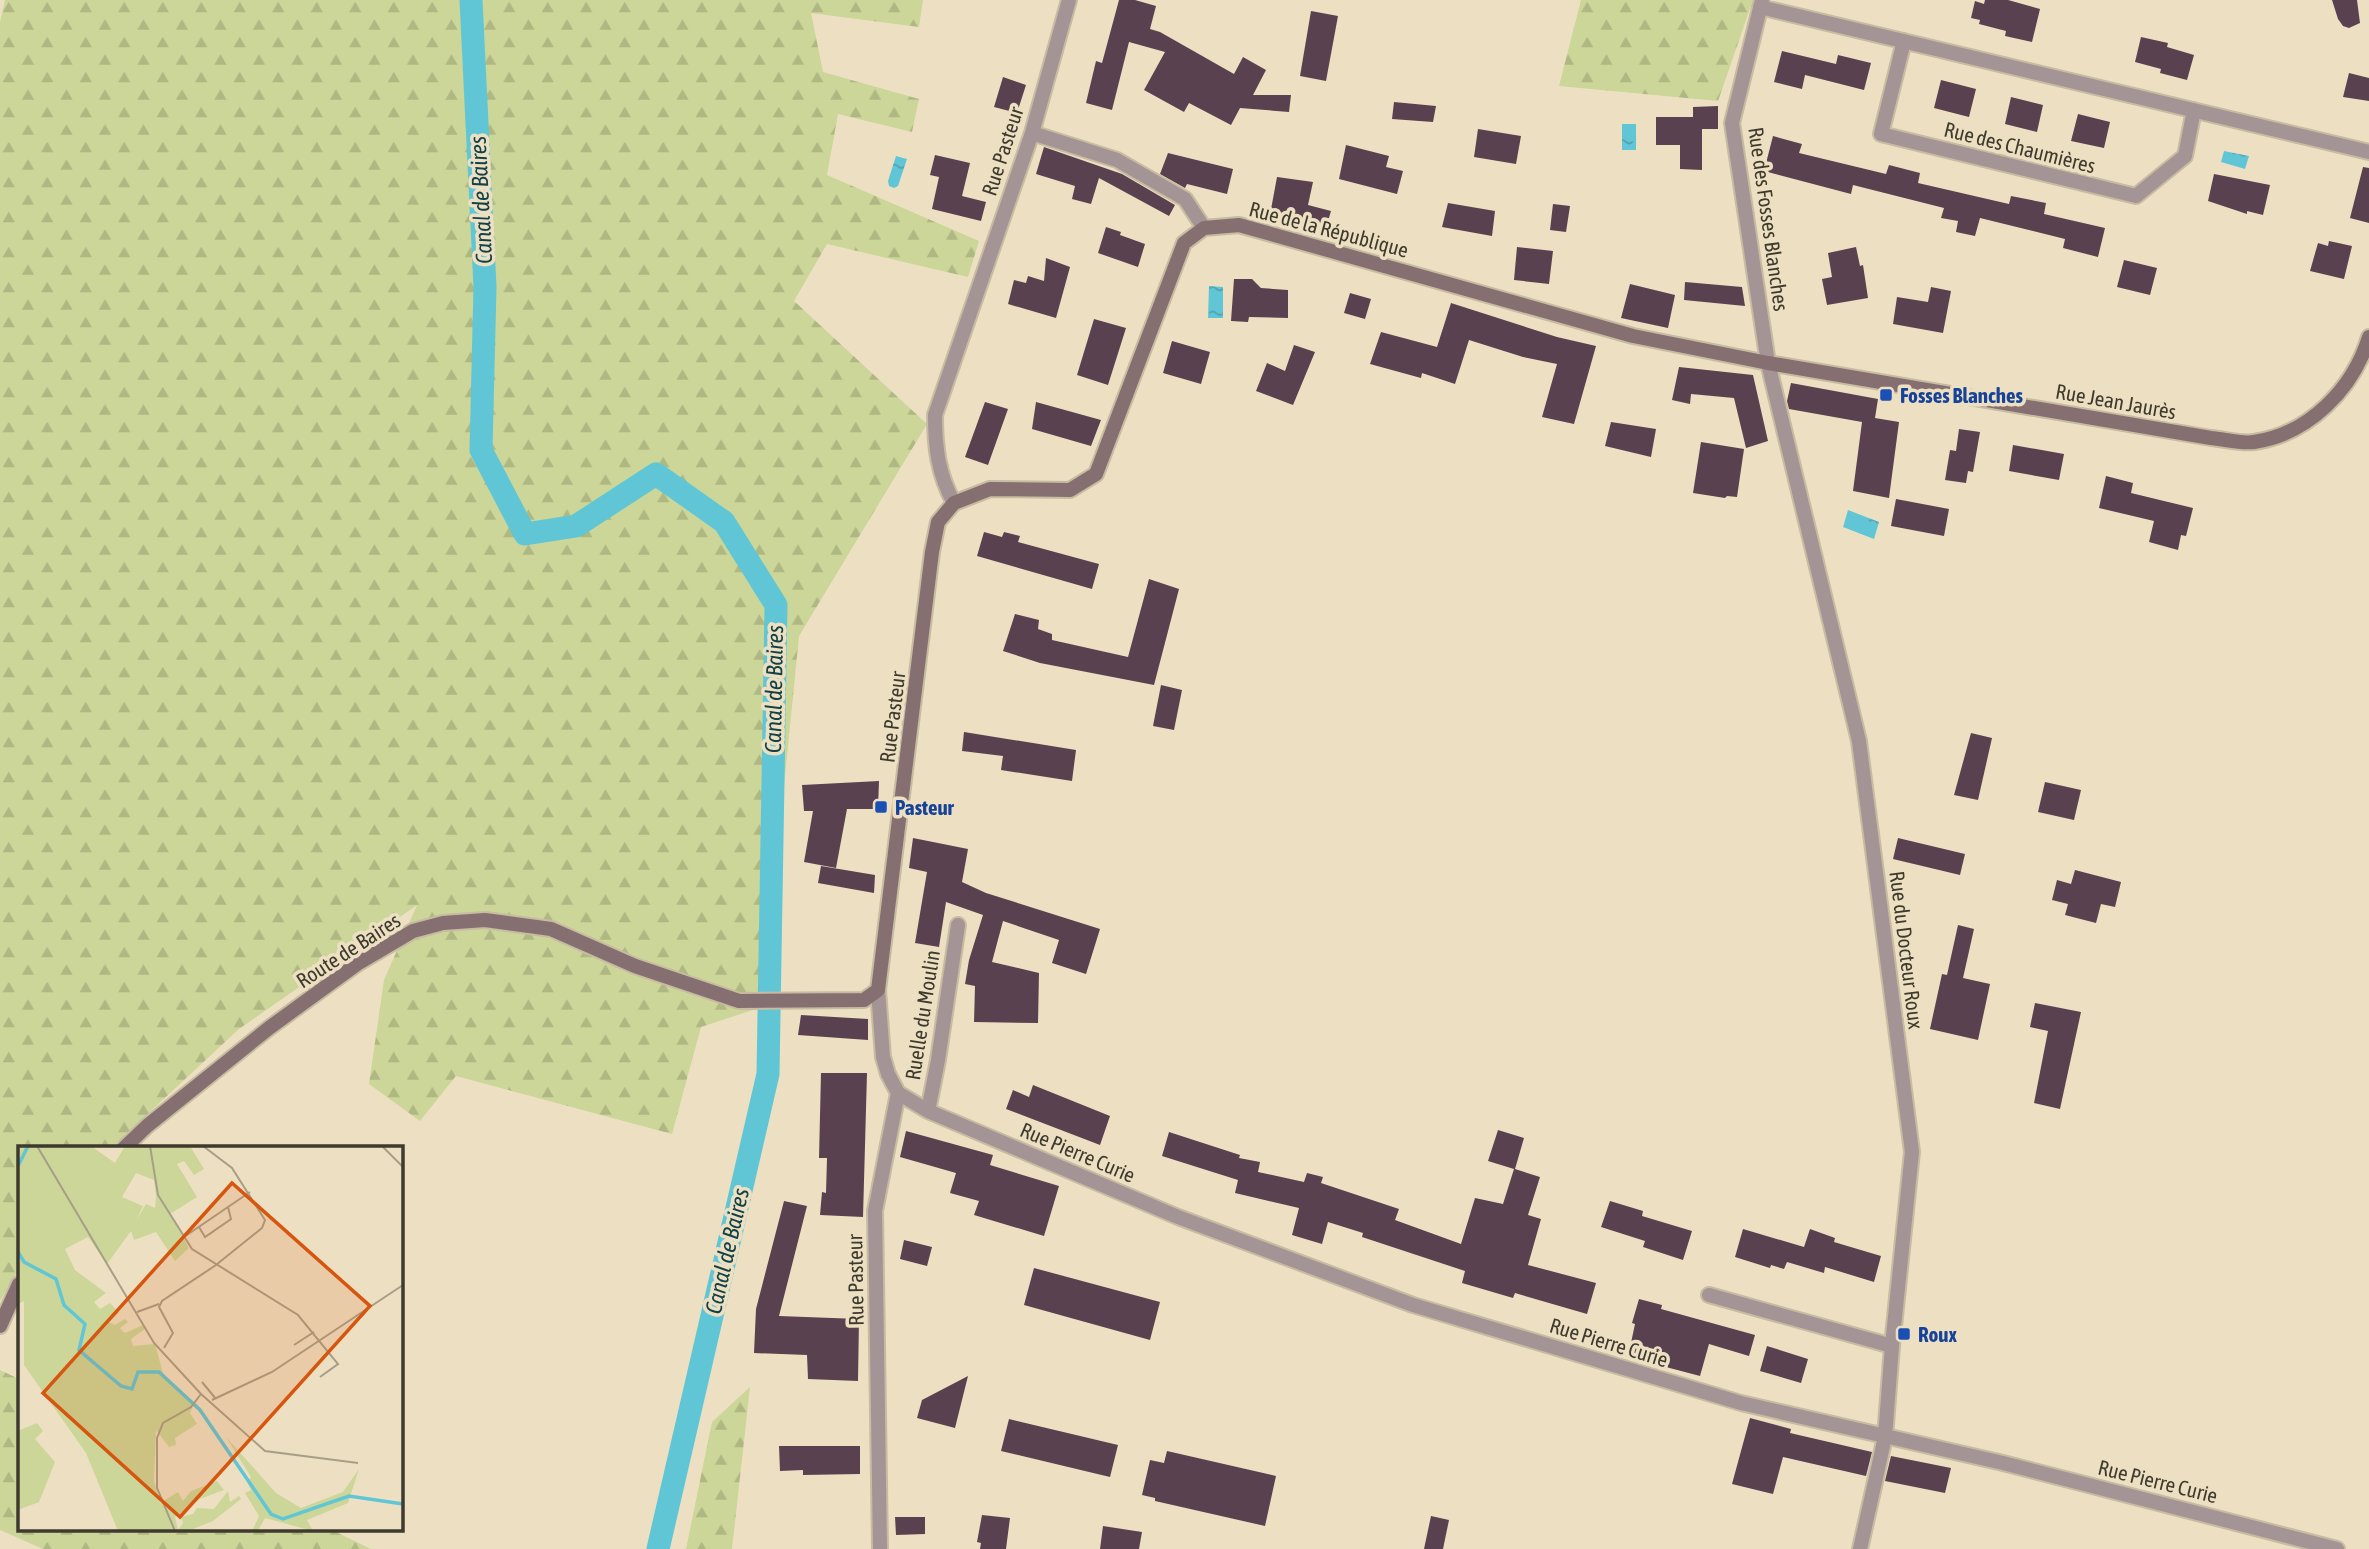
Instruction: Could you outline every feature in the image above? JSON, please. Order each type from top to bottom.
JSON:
[{"type":"street","name":"Rue Pasteur","points":[[880,1549],[874,1211],[898,1093],[883,1057],[878,990],[932,552],[938,522],[954,503],[943,483],[935,448],[934,415],[1032,133],[1069,0]]},
{"type":"street","points":[[1761,3],[1904,41],[2369,152]]},
{"type":"street","name":"Rue des Fosses Blanches","points":[[1761,3],[1732,123],[1768,363]]},
{"type":"street","name":"Rue des Chaumières","points":[[1904,41],[1881,134],[2123,193],[2136,196],[2185,156],[2194,110]]},
{"type":"street","points":[[954,503],[990,489],[1070,490],[1096,474],[1184,243],[1205,228],[1185,199],[1117,160],[1032,133]]},
{"type":"street","name":"Rue de la République","points":[[1205,228],[1239,225],[1625,334],[1768,363]]},
{"type":"street","name":"Rue Jean Jaurès","points":[[1768,363],[2211,438],[2253,442],[2286,432],[2317,415],[2351,379],[2369,337]]},
{"type":"street","name":"Rue du Docteur Roux","points":[[1768,363],[1859,741],[1912,1152],[1885,1437],[1860,1549]]},
{"type":"street","name":"Route de Baires","points":[[126,1146],[147,1126],[269,1028],[357,964],[412,931],[443,923],[485,920],[551,929],[635,966],[739,1002],[864,1000],[878,990]]},
{"type":"street","name":"Ruelle du Moulin","points":[[928,1111],[958,925]]},
{"type":"street","name":"Rue Pierre Curie","points":[[898,1093],[928,1111],[1178,1217],[1413,1305],[1741,1403],[2003,1463],[2337,1549]]},
{"type":"street","points":[[0,1326],[18,1286]]},
{"type":"street","points":[[1709,1295],[1892,1346]]},
{"type":"green space","points":[[5,0],[923,0],[919,27],[811,13],[823,72],[919,99],[912,132],[838,114],[827,175],[979,241],[968,277],[827,244],[794,301],[927,424],[799,636],[762,1007],[701,1027],[672,1134],[456,1076],[420,1121],[369,1084],[384,980],[417,905],[239,1029],[113,1146],[18,1146],[18,1271],[0,1301],[0,22]]},
{"type":"green space","points":[[1581,0],[1753,0],[1718,101],[1559,86]]},
{"type":"green space","points":[[0,1370],[18,1379],[18,1532],[336,1532],[371,1549],[43,1549],[0,1530]]},
{"type":"green space","points":[[750,1387],[732,1549],[686,1549],[712,1422]]},
{"type":"water","points":[[1622,124],[1636,124],[1636,150],[1622,150]]},
{"type":"water","points":[[2224,151],[2249,156],[2245,169],[2221,162]]},
{"type":"water","points":[[896,156],[907,159],[898,186],[894,188],[889,186],[888,181]]},
{"type":"water","points":[[1209,286],[1223,287],[1223,318],[1208,318]]},
{"type":"water","points":[[1848,510],[1879,522],[1874,539],[1843,527]]},
{"type":"building","points":[[1119,0],[1135,0],[1156,6],[1150,29],[1234,74],[1243,57],[1266,70],[1253,95],[1291,95],[1289,112],[1240,108],[1231,125],[1189,103],[1184,112],[1144,90],[1165,52],[1129,42],[1112,110],[1086,103],[1096,61],[1102,63]]},
{"type":"building","points":[[1985,0],[2008,0],[2040,9],[2032,42],[2005,36],[2006,31],[1979,24],[1980,20],[1971,18],[1975,1],[1984,4]]},
{"type":"building","points":[[2332,0],[2357,0],[2360,23],[2349,28],[2343,26]]},
{"type":"building","points":[[1311,11],[1338,16],[1326,81],[1300,76]]},
{"type":"building","points":[[2141,37],[2168,43],[2167,47],[2194,55],[2187,80],[2160,73],[2161,69],[2135,62]]},
{"type":"building","points":[[1782,51],[1836,64],[1838,55],[1871,63],[1864,90],[1805,75],[1802,89],[1774,82]]},
{"type":"building","points":[[2349,73],[2369,78],[2369,101],[2343,97]]},
{"type":"building","points":[[1003,77],[1026,85],[1017,113],[994,107]]},
{"type":"building","points":[[1941,80],[1976,89],[1969,117],[1934,108]]},
{"type":"building","points":[[2011,97],[2043,105],[2037,132],[2005,124]]},
{"type":"building","points":[[1394,102],[1436,106],[1433,122],[1392,119]]},
{"type":"building","points":[[1718,106],[1718,129],[1702,129],[1702,170],[1680,169],[1680,145],[1656,145],[1656,117],[1693,117],[1693,107]]},
{"type":"building","points":[[2078,114],[2110,122],[2104,148],[2071,141]]},
{"type":"building","points":[[1478,129],[1521,136],[1516,164],[1474,157]]},
{"type":"building","points":[[1773,136],[1802,144],[1799,153],[1886,174],[1889,165],[1920,173],[1918,183],[2009,204],[2011,196],[2046,203],[2044,214],[2105,228],[2098,257],[2063,248],[2065,239],[1980,218],[1975,236],[1956,232],[1958,221],[1941,218],[1944,208],[1853,185],[1851,194],[1764,171]]},
{"type":"building","points":[[1346,145],[1389,156],[1386,167],[1403,171],[1397,194],[1339,179]]},
{"type":"building","points":[[1044,147],[1122,174],[1175,205],[1169,216],[1099,178],[1091,204],[1072,199],[1075,186],[1036,174]]},
{"type":"building","points":[[1168,153],[1233,169],[1227,194],[1187,184],[1185,188],[1160,174]]},
{"type":"building","points":[[935,155],[970,163],[962,196],[986,202],[981,221],[932,209],[939,177],[930,175]]},
{"type":"building","points":[[2363,167],[2369,168],[2369,223],[2350,218]]},
{"type":"building","points":[[2214,174],[2270,185],[2263,215],[2247,211],[2247,214],[2208,201]]},
{"type":"building","points":[[1277,177],[1313,182],[1308,205],[1331,211],[1324,235],[1269,220]]},
{"type":"building","points":[[1448,203],[1495,211],[1492,236],[1442,227]]},
{"type":"building","points":[[1553,204],[1570,206],[1566,232],[1550,230]]},
{"type":"building","points":[[1106,227],[1145,244],[1138,267],[1098,253]]},
{"type":"building","points":[[2329,241],[2352,246],[2344,279],[2310,271],[2318,243],[2328,246]]},
{"type":"building","points":[[1517,247],[1553,251],[1549,284],[1514,280]]},
{"type":"building","points":[[1856,247],[1860,266],[1863,265],[1868,298],[1827,305],[1822,279],[1832,277],[1828,253]]},
{"type":"building","points":[[1046,258],[1070,267],[1056,318],[1008,304],[1014,280],[1026,283],[1028,276],[1044,281]]},
{"type":"building","points":[[2124,260],[2157,268],[2150,295],[2117,287]]},
{"type":"building","points":[[1234,279],[1252,279],[1261,288],[1288,290],[1288,318],[1249,317],[1248,322],[1231,321]]},
{"type":"building","points":[[1685,282],[1742,287],[1745,306],[1684,300]]},
{"type":"building","points":[[1630,284],[1675,295],[1668,328],[1621,318]]},
{"type":"building","points":[[1931,287],[1951,291],[1943,333],[1893,324],[1897,297],[1928,302]]},
{"type":"building","points":[[1350,293],[1371,299],[1365,319],[1344,313]]},
{"type":"building","points":[[1451,303],[1557,337],[1596,346],[1574,424],[1542,417],[1557,364],[1523,357],[1469,340],[1455,384],[1422,373],[1421,378],[1370,364],[1381,332],[1437,347]]},
{"type":"building","points":[[1094,319],[1126,328],[1108,385],[1077,375]]},
{"type":"building","points":[[1172,341],[1210,352],[1201,384],[1163,373]]},
{"type":"building","points":[[1294,345],[1315,352],[1293,405],[1256,391],[1267,363],[1285,371]]},
{"type":"building","points":[[1679,367],[1753,375],[1768,441],[1746,448],[1734,398],[1691,394],[1690,404],[1672,400]]},
{"type":"building","points":[[1791,383],[1878,399],[1875,418],[1899,422],[1889,498],[1853,491],[1862,422],[1789,409],[1787,401]]},
{"type":"building","points":[[985,402],[1008,409],[988,465],[965,457]]},
{"type":"building","points":[[1036,402],[1101,420],[1091,446],[1032,429]]},
{"type":"building","points":[[1611,422],[1656,429],[1651,457],[1605,446]]},
{"type":"building","points":[[1959,429],[1980,432],[1973,472],[1968,471],[1966,483],[1945,480],[1950,450],[1956,451]]},
{"type":"building","points":[[1701,442],[1744,449],[1737,497],[1693,493]]},
{"type":"building","points":[[2013,445],[2064,454],[2059,480],[2009,471]]},
{"type":"building","points":[[2106,476],[2133,483],[2131,493],[2193,508],[2186,536],[2181,535],[2178,550],[2149,542],[2154,521],[2099,508]]},
{"type":"building","points":[[1896,499],[1949,509],[1944,536],[1891,526]]},
{"type":"building","points":[[984,532],[1002,537],[1004,532],[1020,536],[1018,542],[1099,564],[1092,589],[977,556]]},
{"type":"building","points":[[1149,579],[1179,589],[1154,685],[1040,663],[1003,651],[1015,614],[1039,620],[1038,629],[1052,634],[1052,640],[1128,657]]},
{"type":"building","points":[[1161,685],[1182,690],[1174,730],[1153,726]]},
{"type":"building","points":[[964,732],[1076,750],[1072,781],[1001,770],[1003,756],[962,751]]},
{"type":"building","points":[[1971,733],[1992,738],[1978,800],[1954,795]]},
{"type":"building","points":[[879,781],[878,809],[847,809],[836,868],[804,862],[813,811],[804,811],[802,785]]},
{"type":"building","points":[[2045,782],[2081,790],[2074,820],[2038,812]]},
{"type":"building","points":[[913,838],[968,849],[962,882],[986,893],[1100,929],[1086,974],[1052,963],[1059,940],[1003,921],[992,962],[1039,973],[1038,1023],[974,1022],[975,986],[965,984],[969,960],[983,915],[946,902],[939,947],[915,943],[927,872],[909,868]]},
{"type":"building","points":[[1898,838],[1965,854],[1960,875],[1893,859]]},
{"type":"building","points":[[821,866],[875,875],[874,893],[818,883]]},
{"type":"building","points":[[2075,870],[2121,882],[2115,907],[2101,904],[2096,923],[2065,915],[2068,904],[2052,900],[2057,880],[2071,884]]},
{"type":"building","points":[[1958,925],[1974,929],[1963,978],[1990,984],[1978,1040],[1930,1029],[1942,974],[1947,975]]},
{"type":"building","points":[[2035,1003],[2081,1012],[2060,1109],[2034,1103],[2048,1031],[2030,1027]]},
{"type":"building","points":[[801,1015],[868,1019],[868,1040],[798,1035]]},
{"type":"building","points":[[821,1073],[867,1073],[863,1217],[820,1215],[822,1192],[826,1193],[827,1158],[819,1158]]},
{"type":"building","points":[[1033,1085],[1110,1116],[1100,1145],[1006,1109],[1013,1090],[1029,1097]]},
{"type":"building","points":[[1498,1130],[1524,1138],[1515,1169],[1540,1177],[1528,1215],[1541,1219],[1528,1265],[1596,1283],[1587,1314],[1515,1293],[1513,1298],[1462,1283],[1465,1271],[1362,1237],[1363,1233],[1328,1222],[1322,1244],[1292,1235],[1299,1208],[1235,1193],[1238,1180],[1162,1156],[1169,1132],[1240,1155],[1239,1158],[1260,1162],[1258,1172],[1304,1182],[1307,1173],[1323,1177],[1321,1183],[1399,1209],[1395,1220],[1461,1244],[1475,1198],[1503,1204],[1514,1169],[1488,1161]]},
{"type":"building","points":[[906,1131],[993,1155],[990,1165],[1059,1186],[1044,1236],[974,1215],[979,1201],[950,1193],[956,1173],[900,1157]]},
{"type":"building","points":[[784,1201],[807,1206],[779,1316],[859,1319],[858,1381],[808,1379],[807,1355],[754,1353],[756,1309]]},
{"type":"building","points":[[1610,1201],[1643,1211],[1642,1216],[1692,1231],[1683,1260],[1643,1247],[1645,1241],[1601,1227]]},
{"type":"building","points":[[1743,1229],[1804,1247],[1810,1229],[1835,1238],[1834,1242],[1881,1256],[1874,1282],[1825,1267],[1824,1273],[1787,1262],[1784,1269],[1771,1265],[1770,1268],[1735,1257]]},
{"type":"building","points":[[904,1240],[932,1247],[927,1266],[900,1259]]},
{"type":"building","points":[[1034,1268],[1160,1302],[1150,1340],[1024,1305]]},
{"type":"building","points":[[1639,1299],[1662,1305],[1661,1309],[1755,1335],[1749,1356],[1709,1344],[1700,1376],[1628,1357],[1635,1324],[1632,1323]]},
{"type":"building","points":[[1767,1346],[1808,1359],[1801,1383],[1760,1371]]},
{"type":"building","points":[[968,1376],[955,1428],[917,1418],[922,1400]]},
{"type":"building","points":[[1750,1418],[1791,1429],[1790,1433],[1872,1452],[1866,1476],[1783,1457],[1773,1494],[1732,1484]]},
{"type":"building","points":[[1009,1419],[1118,1445],[1110,1477],[1001,1451]]},
{"type":"building","points":[[779,1446],[860,1446],[860,1474],[803,1475],[803,1470],[780,1471]]},
{"type":"building","points":[[1167,1451],[1276,1476],[1265,1526],[1155,1501],[1155,1498],[1142,1495],[1150,1460],[1164,1463]]},
{"type":"building","points":[[1891,1456],[1951,1468],[1945,1493],[1885,1481]]},
{"type":"building","points":[[982,1515],[1010,1518],[1006,1549],[980,1549],[981,1543],[977,1542]]},
{"type":"building","points":[[1431,1516],[1449,1520],[1443,1549],[1424,1549]]},
{"type":"building","points":[[895,1517],[925,1517],[925,1534],[896,1535]]},
{"type":"building","points":[[1103,1526],[1142,1532],[1139,1549],[1100,1549]]},
{"type":"waterway","name":"Canal de Baires","points":[[471,0],[485,287],[481,450],[525,534],[576,526],[656,474],[724,522],[776,605],[768,1074],[658,1549]]},
{"type":"place","name":"Fosses Blanches","points":[[1886,395]]},
{"type":"place","name":"Pasteur","points":[[881,807]]},
{"type":"place","name":"Roux","points":[[1904,1334]]}]
